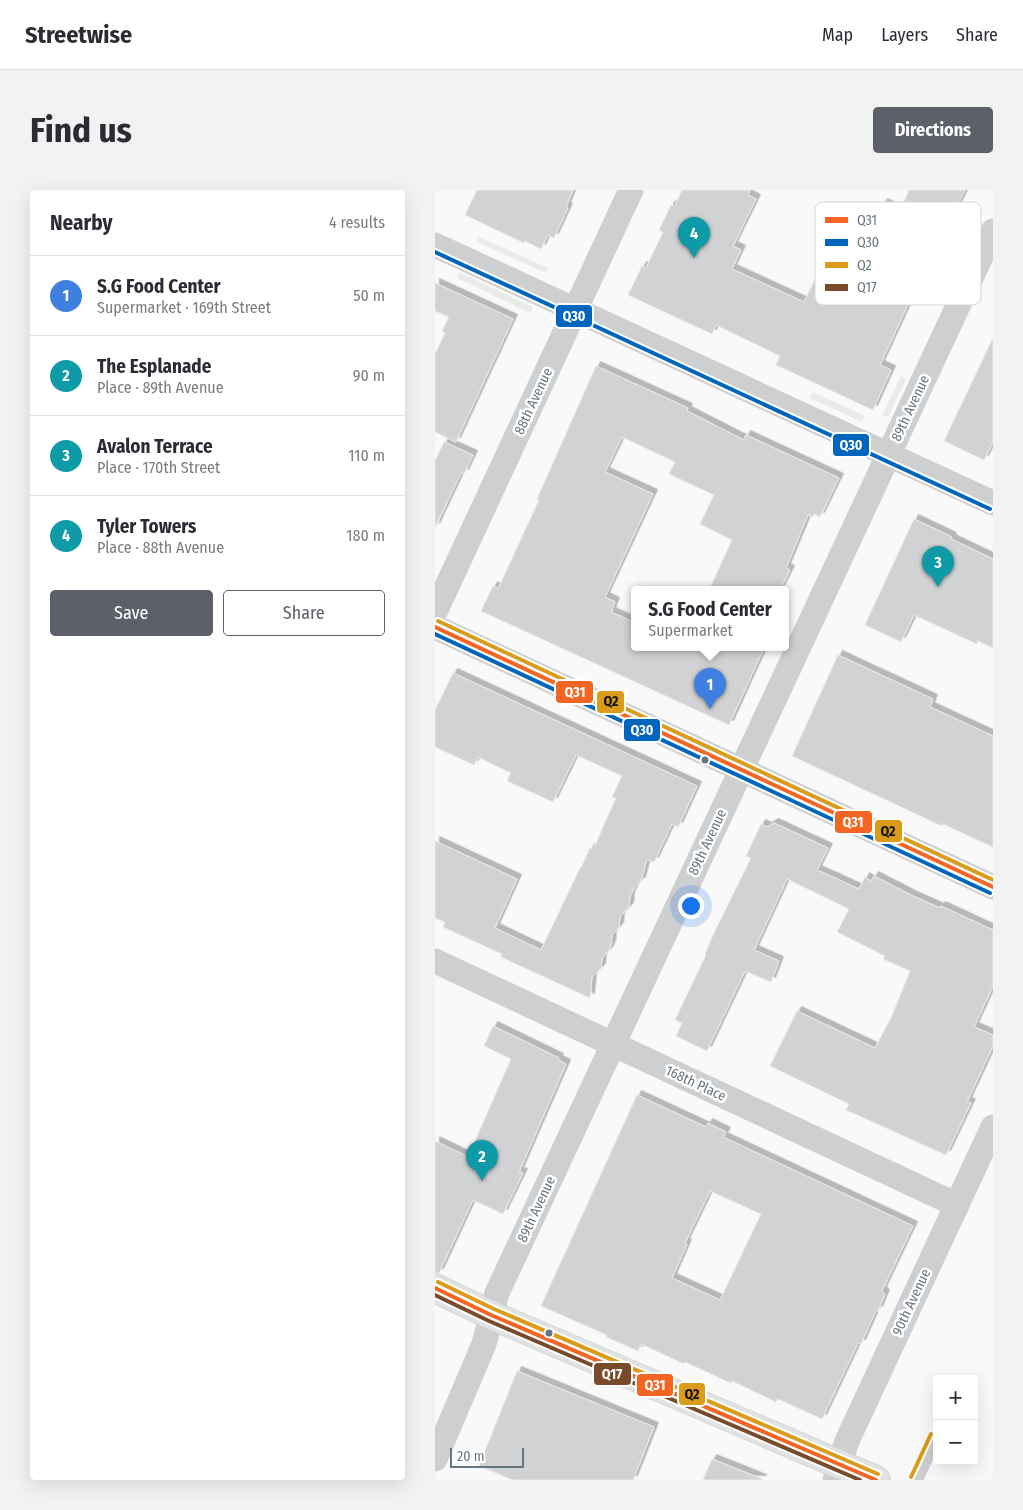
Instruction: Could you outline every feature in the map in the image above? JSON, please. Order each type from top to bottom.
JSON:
[{"type":"main road","points":[[435,1288],[837,1472],[876,1480]]},
{"type":"street","name":"88th Avenue","points":[[435,612],[631,190]]},
{"type":"street","name":"89th Avenue","points":[[981,257],[993,231]]},
{"type":"street","points":[[435,245],[993,504]]},
{"type":"street","name":"89th Avenue","points":[[435,1459],[484,1344],[497,1293],[959,305]]},
{"type":"street","points":[[435,627],[993,887]]},
{"type":"street","name":"168th Place","points":[[435,961],[957,1204]]},
{"type":"street","name":"90th Avenue","points":[[837,1472],[847,1442],[993,1127]]},
{"type":"lane","points":[[917,1480],[933,1446]]},
{"type":"shaded area","points":[[477,236],[548,268],[546,273],[477,242]]},
{"type":"shaded area","points":[[459,272],[533,307],[530,313],[457,278]]},
{"type":"shaded area","points":[[901,376],[906,379],[888,417],[882,415]]},
{"type":"shaded area","points":[[813,392],[865,416],[862,422],[810,398]]},
{"type":"building","points":[[477,190],[573,190],[566,207],[568,208],[554,238],[548,235],[541,249],[465,215]]},
{"type":"building","points":[[682,190],[750,190],[748,195],[756,199],[733,246],[741,250],[732,269],[804,302],[815,279],[815,305],[908,305],[880,365],[891,370],[873,410],[776,365],[780,356],[716,325],[712,334],[628,295],[642,266],[646,268],[663,232],[659,230],[671,205],[675,206]]},
{"type":"building","points":[[909,190],[965,190],[959,202],[904,202]]},
{"type":"building","points":[[435,283],[513,319],[456,442],[435,432],[435,354],[445,333],[442,331],[449,317],[435,311]]},
{"type":"building","points":[[993,338],[993,442],[984,460],[944,441]]},
{"type":"building","points":[[596,366],[688,408],[687,411],[744,440],[746,435],[839,478],[820,517],[814,514],[813,517],[808,515],[786,568],[790,570],[782,586],[711,586],[732,540],[700,524],[714,495],[669,474],[675,462],[622,437],[605,472],[653,494],[605,597],[615,602],[611,612],[631,621],[631,651],[763,651],[729,725],[481,611],[493,586],[498,589],[539,500],[537,499]]},
{"type":"building","points":[[444,442],[473,455],[464,474],[461,473],[435,528],[435,461]]},
{"type":"building","points":[[914,519],[993,559],[993,648],[978,641],[977,644],[914,615],[901,642],[865,625]]},
{"type":"building","points":[[838,655],[933,699],[930,707],[993,736],[993,847],[943,824],[942,826],[792,756]]},
{"type":"building","points":[[453,673],[697,786],[678,827],[672,824],[654,862],[647,859],[641,881],[635,886],[630,896],[629,907],[620,917],[619,927],[612,935],[609,950],[602,958],[601,968],[592,977],[590,998],[501,957],[502,954],[443,927],[445,922],[435,918],[435,841],[517,879],[495,928],[541,950],[590,848],[593,850],[616,798],[612,797],[622,776],[576,755],[553,802],[507,781],[511,773],[478,757],[474,765],[435,747],[435,710]]},
{"type":"building","points":[[774,823],[828,848],[817,870],[859,889],[865,877],[871,881],[874,876],[913,896],[940,908],[941,906],[993,930],[993,986],[974,1027],[993,1035],[993,1046],[967,1102],[971,1103],[946,1155],[846,1110],[849,1104],[770,1066],[797,1011],[875,1048],[891,1018],[910,971],[883,959],[885,956],[837,932],[849,909],[787,879],[754,950],[779,961],[771,982],[745,971],[707,1051],[676,1036],[682,1023],[675,1020],[706,955],[714,933],[751,858],[746,856],[761,824],[767,827]]},
{"type":"building","points":[[493,1026],[559,1058],[558,1060],[566,1064],[519,1172],[523,1173],[503,1214],[473,1200],[439,1273],[435,1273],[435,1141],[468,1157],[511,1059],[484,1046]]},
{"type":"building","points":[[637,1095],[706,1127],[708,1123],[726,1132],[723,1137],[913,1226],[882,1291],[885,1294],[878,1311],[876,1310],[861,1344],[858,1343],[822,1419],[778,1399],[776,1402],[732,1381],[731,1383],[685,1362],[684,1364],[641,1344],[638,1351],[541,1306]],"holes":[[[710,1191],[761,1214],[720,1300],[672,1278],[687,1244],[685,1243]]]},
{"type":"building","points":[[517,1371],[654,1427],[633,1480],[513,1480],[479,1466]]},
{"type":"building","points":[[712,1459],[762,1479],[762,1480],[703,1480]]},
{"type":"transit line","name":"Q30","points":[[435,252],[990,509]]},
{"type":"transit line","name":"Q2","points":[[438,621],[993,880]]},
{"type":"transit line","name":"Q31","points":[[435,627],[993,887]]},
{"type":"transit line","name":"Q30","points":[[435,634],[990,893]]},
{"type":"transit line","name":"Q2","points":[[438,1282],[494,1309],[878,1474]]},
{"type":"transit line","name":"Q31","points":[[435,1288],[491,1315],[876,1480]]},
{"type":"transit line","name":"Q17","points":[[435,1295],[489,1321],[860,1480]]},
{"type":"transit line","name":"Q2","points":[[911,1477],[931,1434]]},
{"type":"place","name":"Tyler Towers","points":[[694,258]]},
{"type":"place","name":"Avalon Terrace","points":[[938,587]]},
{"type":"place","name":"S.G Food Center","points":[[710,709]]},
{"type":"place","name":"The Esplanade","points":[[482,1181]]}]
